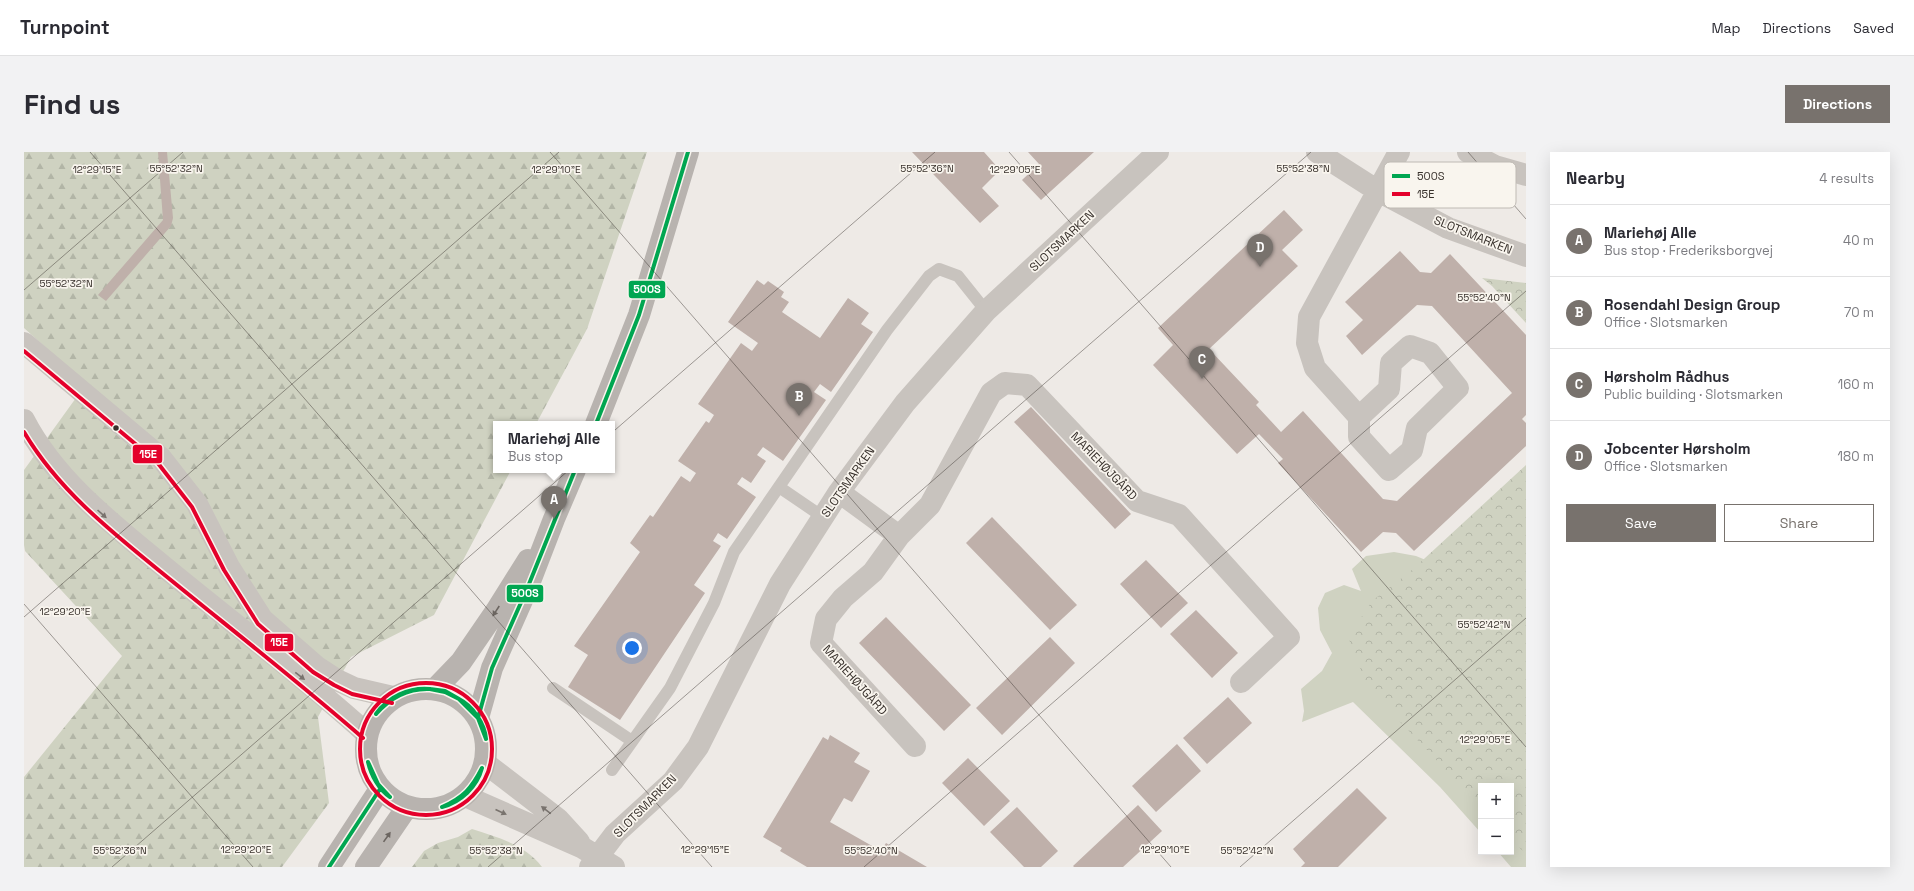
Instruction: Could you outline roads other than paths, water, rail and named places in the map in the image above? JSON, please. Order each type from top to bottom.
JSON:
[{"type":"main road","points":[[597,421],[638,315],[688,152]]},
{"type":"main road","points":[[478,718],[492,668],[527,589],[554,518],[574,473]]},
{"type":"main road","points":[[435,689],[461,662],[554,518]]},
{"type":"main road","points":[[415,689],[435,689],[452,694],[467,704],[478,718],[487,743],[486,763],[478,781],[465,796],[452,804],[438,809],[422,810],[407,807],[393,800],[380,789],[370,772],[365,753],[367,734],[377,713],[393,698],[415,689]]},
{"type":"main road","points":[[329,867],[380,789]]},
{"type":"main road","points":[[366,867],[407,807]]},
{"type":"street","name":"SLOTSMARKEN","points":[[596,860],[615,834],[673,780],[698,747],[780,584],[839,492],[905,403],[986,311],[1158,152]]},
{"type":"street","name":"SLOTSMARKEN","points":[[1317,152],[1384,194]]},
{"type":"street","points":[[1394,162],[1399,152]]},
{"type":"street","points":[[1468,152],[1488,162]]},
{"type":"street","points":[[1516,172],[1526,175]]},
{"type":"street","points":[[1359,417],[1389,389],[1392,363],[1410,346],[1430,353],[1458,388],[1417,428],[1412,450],[1389,470],[1359,437],[1359,417],[1315,368],[1307,343],[1309,317],[1384,180]]},
{"type":"street","name":"SLOTSMARKEN","points":[[1410,208],[1448,228],[1526,256]]},
{"type":"street","points":[[24,343],[161,458],[197,504],[229,567],[262,619],[317,667],[337,680],[354,688],[393,698]]},
{"type":"street","name":"MARIEHØJGÅRD","points":[[915,746],[821,643],[826,619],[843,598],[873,572],[899,536],[930,505],[991,394],[1005,383],[1027,385],[1137,501],[1179,514],[1289,637],[1242,682]]},
{"type":"street","points":[[24,420],[30,432],[68,483],[127,535],[233,623],[309,683],[367,734]]},
{"type":"street","points":[[839,492],[899,536]]},
{"type":"street","points":[[486,763],[558,819],[596,860]]},
{"type":"street","points":[[465,796],[596,860]]},
{"type":"lane","points":[[612,770],[670,688],[714,603],[734,552],[886,330],[929,276],[939,269],[958,276],[986,311]]},
{"type":"lane","points":[[778,487],[823,517]]},
{"type":"lane","points":[[553,688],[632,742]]},
{"type":"place","name":"Jobcenter Hørsholm","points":[[1260,267]]},
{"type":"place","name":"Hørsholm Rådhus","points":[[1202,379]]},
{"type":"place","name":"Rosendahl Design Group","points":[[799,416]]},
{"type":"place","name":"Mariehøj Alle","points":[[554,519]]}]
